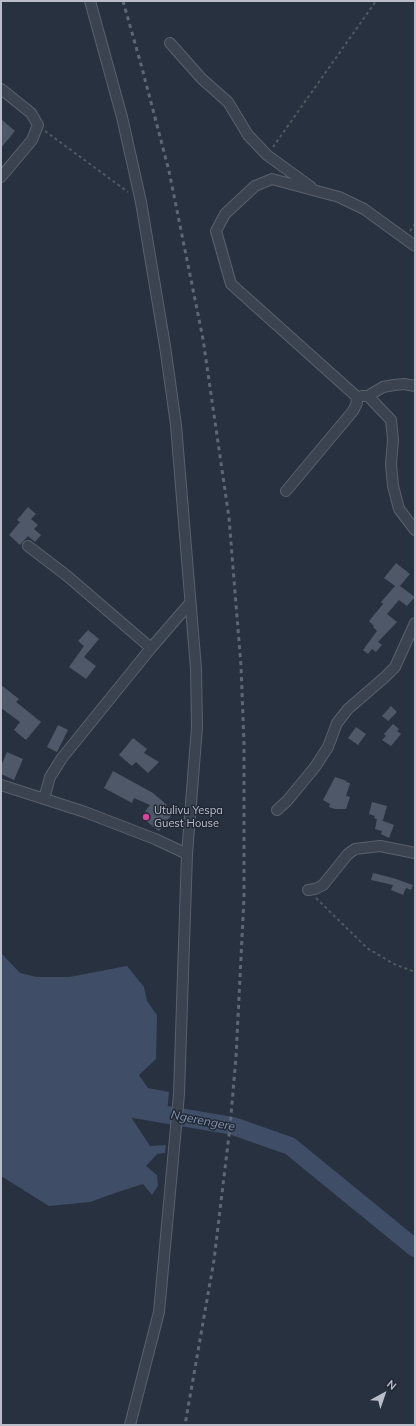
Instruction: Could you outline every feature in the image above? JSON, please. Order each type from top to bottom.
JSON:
[{"type":"street","points":[[90,1],[122,117],[142,202],[165,346],[176,425],[196,669],[197,727],[187,854],[179,1094],[176,1131],[159,1312],[130,1425]]},
{"type":"street","points":[[170,42],[202,78],[228,102],[248,135],[267,155],[316,190]]},
{"type":"street","points":[[1,89],[31,113],[38,125],[32,140],[1,176]]},
{"type":"street","points":[[286,491],[353,411],[357,402],[356,396],[230,284],[216,231],[225,214],[255,186],[272,179],[339,196],[358,206],[415,246]]},
{"type":"street","points":[[356,396],[368,396],[384,387],[394,384],[415,386]]},
{"type":"street","points":[[368,396],[391,420],[393,440],[390,464],[393,486],[399,509],[405,519],[415,530]]},
{"type":"street","points":[[28,546],[66,575],[151,648]]},
{"type":"street","points":[[44,799],[50,777],[62,758],[151,648],[190,603]]},
{"type":"street","points":[[277,810],[287,801],[315,767],[328,747],[337,723],[348,708],[385,677],[394,667],[415,623]]},
{"type":"street","points":[[1,785],[85,812],[155,839],[187,854]]},
{"type":"street","points":[[308,890],[315,889],[323,885],[348,854],[355,849],[380,846],[415,853]]},
{"type":"path","points":[[267,155],[376,1]]},
{"type":"path","points":[[38,125],[142,202]]},
{"type":"path","points":[[308,890],[367,948],[394,964],[415,972]]},
{"type":"water","points":[[1,953],[20,973],[37,977],[69,977],[127,966],[144,987],[147,1001],[157,1015],[156,1059],[139,1075],[148,1088],[169,1092],[167,1113],[141,1107],[131,1117],[150,1146],[166,1145],[165,1153],[157,1154],[146,1166],[157,1175],[158,1186],[152,1195],[143,1184],[90,1202],[49,1206],[1,1176]]},
{"type":"building","points":[[1,119],[15,131],[1,148]]},
{"type":"building","points":[[28,507],[36,514],[31,519],[38,525],[34,529],[41,535],[35,542],[28,536],[20,545],[9,535],[20,522],[17,520]]},
{"type":"building","points":[[396,563],[410,574],[400,586],[415,597],[407,606],[399,600],[387,614],[397,622],[378,642],[382,645],[376,652],[372,649],[368,654],[363,650],[377,631],[369,621],[383,604],[381,602],[395,586],[384,578]]},
{"type":"building","points":[[88,630],[99,639],[84,657],[96,666],[86,679],[69,667],[84,646],[78,641]]},
{"type":"building","points":[[1,685],[19,699],[16,702],[41,722],[26,740],[14,730],[20,722],[1,708]]},
{"type":"building","points":[[391,706],[397,712],[388,721],[382,716]]},
{"type":"building","points":[[393,724],[399,729],[397,731],[401,734],[391,746],[382,740],[386,736],[384,734]]},
{"type":"building","points":[[58,725],[68,730],[57,752],[47,747]]},
{"type":"building","points":[[356,727],[366,734],[358,745],[348,738]]},
{"type":"building","points":[[133,738],[147,749],[144,753],[159,762],[148,773],[136,762],[132,766],[119,755]]},
{"type":"building","points":[[7,752],[23,759],[14,780],[1,774],[1,766]]},
{"type":"building","points":[[113,771],[153,793],[167,805],[165,807],[173,813],[159,831],[141,817],[150,805],[134,798],[132,803],[104,788]]},
{"type":"building","points":[[335,777],[350,783],[346,796],[350,797],[346,809],[335,809],[329,807],[330,804],[323,800]]},
{"type":"building","points":[[372,802],[387,806],[383,820],[381,820],[394,825],[389,838],[381,834],[382,831],[375,829],[377,819],[374,818],[375,816],[369,814]]},
{"type":"building","points":[[373,873],[413,885],[411,890],[406,888],[403,895],[391,890],[393,885],[371,880]]},
{"type":"waterway","name":"Ngerengere","points":[[115,1106],[233,1126],[290,1146],[415,1248]]},
{"type":"railway","points":[[123,1],[169,171],[203,339],[229,518],[241,666],[244,744],[244,898],[236,1057],[230,1127],[214,1260],[185,1425]]},
{"type":"place","name":"Utulivu Yespa Guest House","points":[[146,817]]}]
